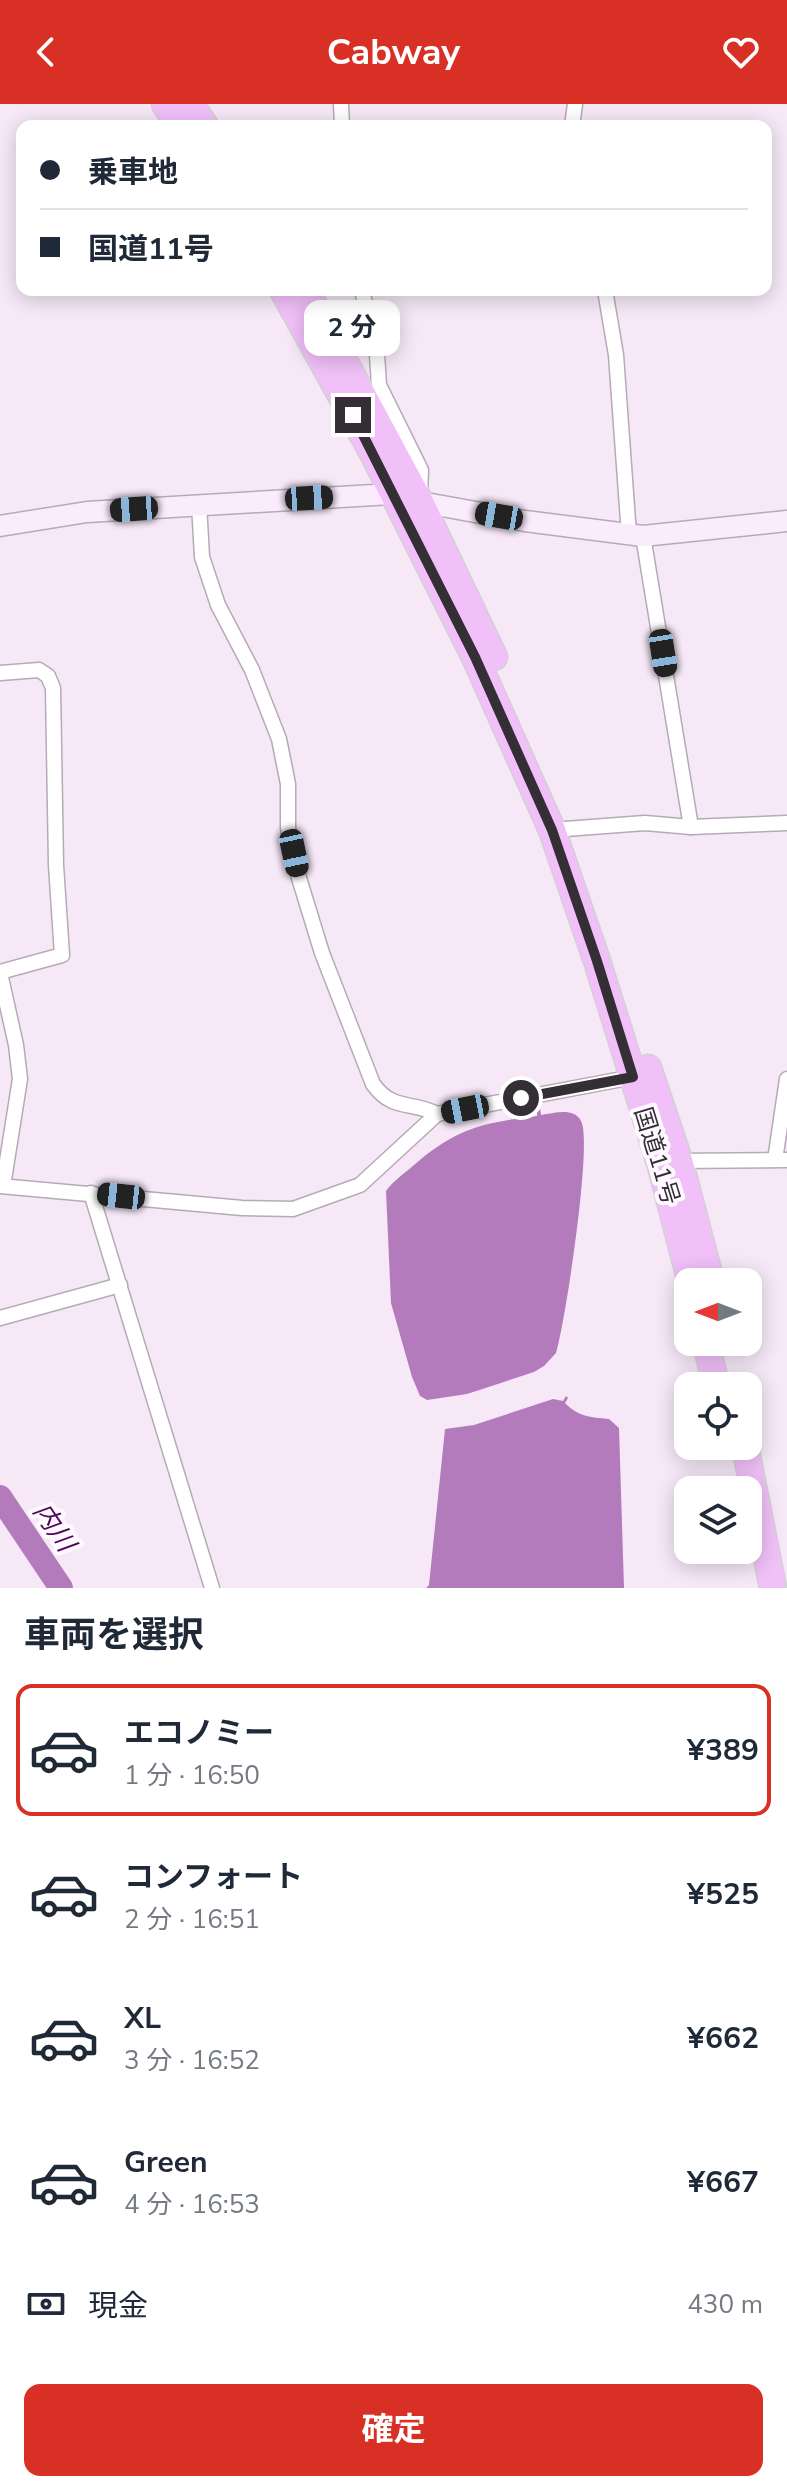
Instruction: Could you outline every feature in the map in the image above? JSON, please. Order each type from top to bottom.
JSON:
[{"type":"highway","name":"国道11号","points":[[286,296],[349,408],[475,657],[558,831],[633,1077],[670,1163],[689,1268]]},
{"type":"highway","name":"国道11号","points":[[309,296],[420,502],[499,666],[706,1268]]},
{"type":"highway","points":[[748,1460],[773,1588]]},
{"type":"highway","points":[[752,1564],[756,1588]]},
{"type":"street","points":[[363,296],[377,355],[379,385],[421,470],[420,502]]},
{"type":"street","points":[[606,296],[616,355],[636,536],[691,827]]},
{"type":"street","points":[[0,526],[87,512],[391,494],[525,521],[636,536],[787,521]]},
{"type":"street","points":[[199,504],[202,557],[218,605],[252,670],[279,739],[288,784],[288,828],[299,878],[322,953],[373,1084],[383,1098],[401,1106],[423,1107],[437,1114]]},
{"type":"street","points":[[0,673],[39,670],[48,676],[53,688],[56,865],[62,955],[0,972],[20,1079],[1,1186],[242,1208],[293,1209],[360,1185],[437,1114],[633,1077]]},
{"type":"street","points":[[558,831],[645,823],[691,827],[787,823]]},
{"type":"street","points":[[670,1163],[781,1160],[787,1079]]},
{"type":"street","points":[[91,1193],[212,1588]]},
{"type":"street","points":[[0,1318],[120,1285]]},
{"type":"shaded area","points":[[537,1108],[540,1108],[541,1115],[574,1114],[581,1121],[584,1136],[581,1196],[556,1353],[534,1372],[467,1394],[427,1400],[420,1396],[412,1377],[391,1303],[386,1191],[429,1153],[457,1135],[501,1121],[537,1116]]},
{"type":"shaded area","points":[[566,1396],[565,1403],[575,1411],[590,1417],[609,1419],[619,1428],[624,1588],[426,1588],[429,1585],[445,1429],[474,1425],[553,1399],[563,1401]]},
{"type":"waterway","name":"内川","points":[[0,1497],[61,1588]]},
{"type":"route","points":[[353,415],[475,657],[552,830],[633,1077],[521,1098]]}]
